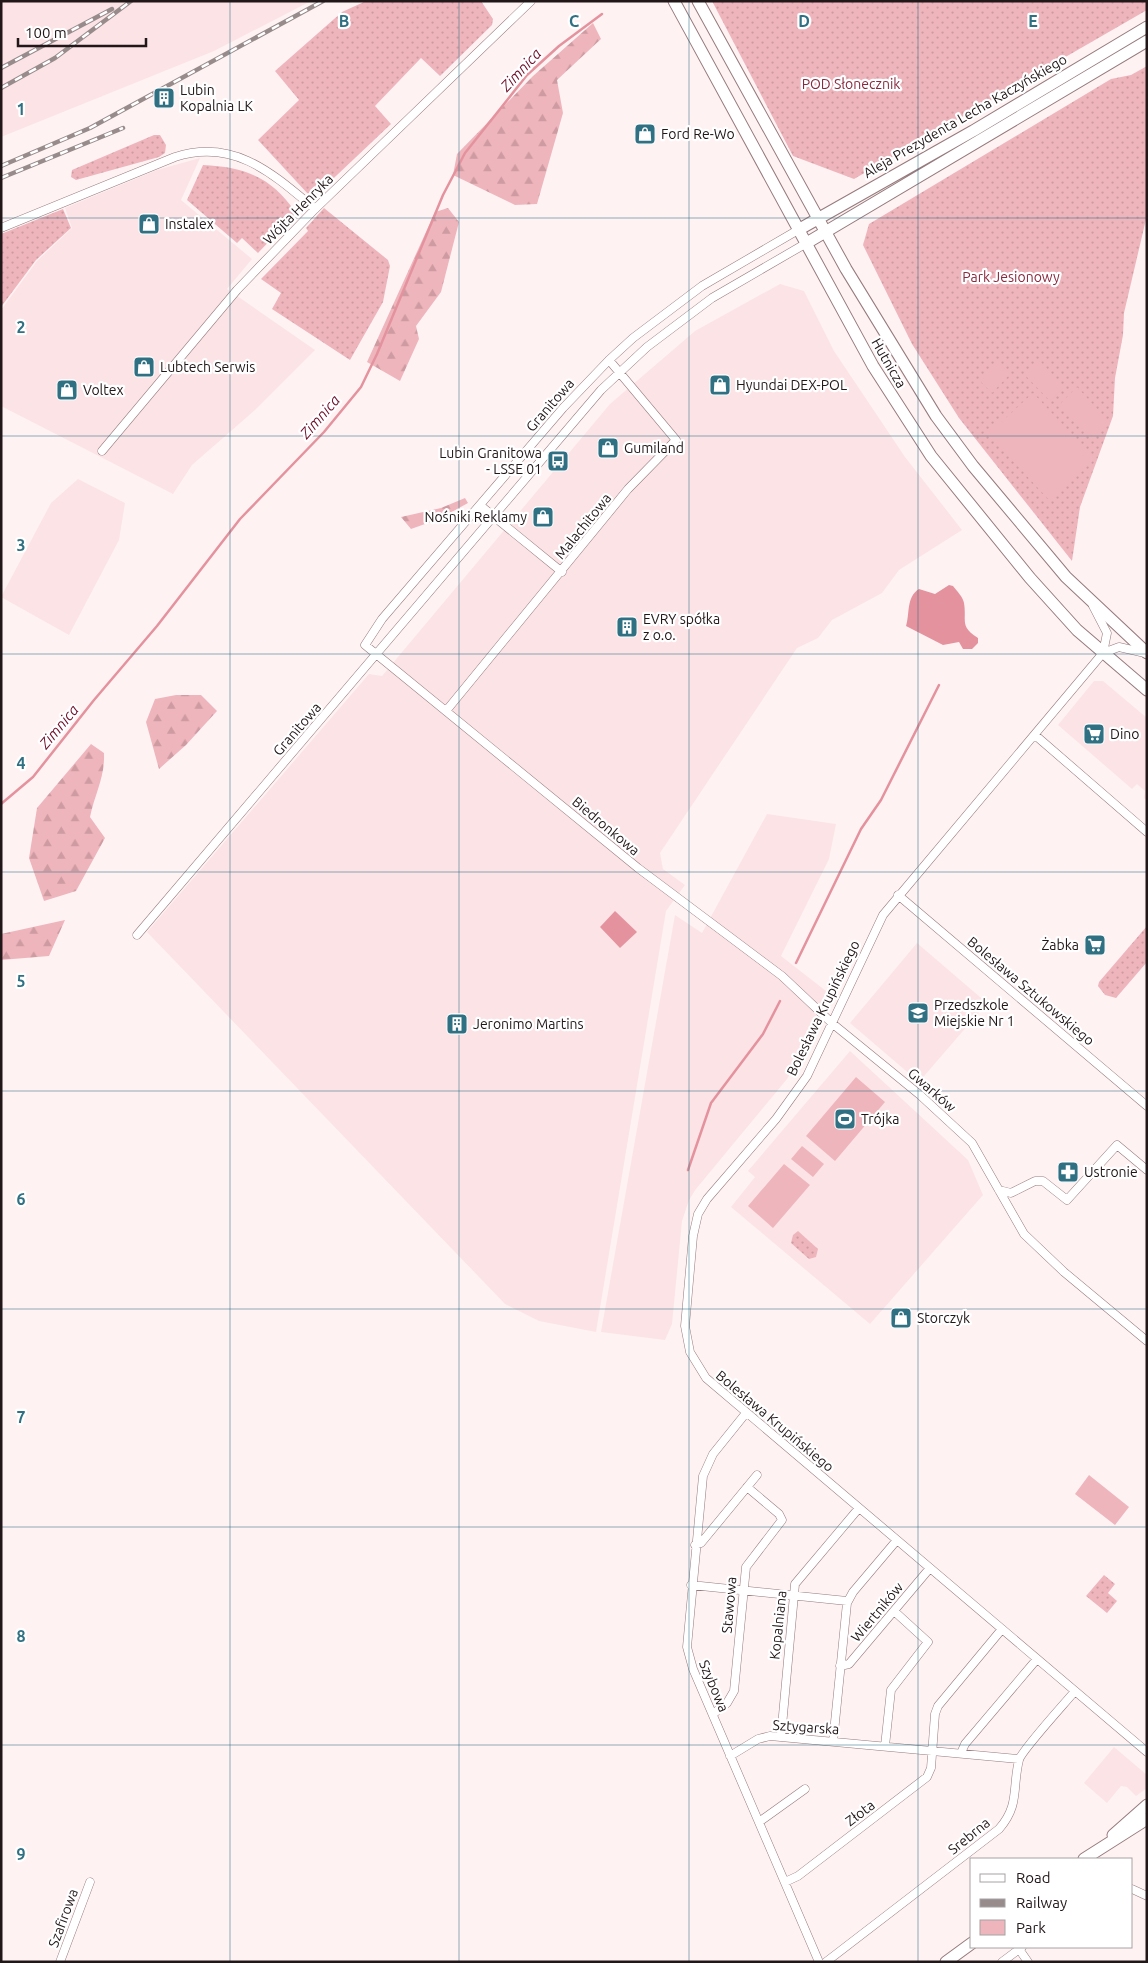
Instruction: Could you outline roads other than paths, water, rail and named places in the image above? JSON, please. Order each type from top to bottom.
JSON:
[{"type":"main road","name":"Hutnicza","points":[[674,1],[872,366],[931,456],[1030,578],[1077,630],[1147,690]]},
{"type":"main road","name":"Hutnicza","points":[[698,1],[846,269],[936,416],[973,466],[1066,577],[1092,604],[1147,653]]},
{"type":"main road","name":"Aleja Prezydenta Lecha Kaczyńskiego","points":[[798,230],[972,131],[1147,27]]},
{"type":"main road","name":"Aleja Prezydenta Lecha Kaczyńskiego","points":[[805,244],[1147,41]]},
{"type":"main road","points":[[1105,1844],[1147,1805]]},
{"type":"main road","points":[[1085,1858],[1147,1818]]},
{"type":"main road","points":[[946,1962],[970,1944]]},
{"type":"street","name":"Wójta Henryka","points":[[102,451],[237,290],[315,209],[531,1]]},
{"type":"street","points":[[1,228],[174,157],[203,151],[222,152],[251,161],[276,177],[315,209]]},
{"type":"street","name":"Granitowa","points":[[365,645],[382,619],[481,506],[562,408],[609,360],[633,338],[702,286],[798,230]]},
{"type":"street","name":"Granitowa","points":[[137,935],[595,396],[647,347],[712,298],[805,244]]},
{"type":"street","name":"Malachitowa","points":[[446,711],[562,572],[628,489],[676,440],[609,360]]},
{"type":"street","points":[[481,506],[562,572]]},
{"type":"street","points":[[1092,604],[1107,633],[1107,642],[1103,653]]},
{"type":"street","name":"Biedronkowa","points":[[365,645],[638,868],[782,976],[833,1024]]},
{"type":"street","points":[[1103,653],[1119,647],[1147,653]]},
{"type":"street","name":"Bolesława Krupińskiego","points":[[1103,653],[898,895],[874,931],[833,1024],[807,1076],[776,1119],[707,1199],[696,1222],[684,1326],[695,1363],[706,1378],[1147,1752]]},
{"type":"street","points":[[1035,735],[1147,832]]},
{"type":"street","name":"Bolesława Sztukowskiego","points":[[898,895],[1147,1106]]},
{"type":"street","name":"Gwarków","points":[[833,1024],[920,1095],[972,1143],[1024,1234],[1064,1272],[1147,1341]]},
{"type":"street","points":[[999,1190],[1011,1193],[1035,1182],[1043,1181],[1067,1200],[1117,1145],[1147,1170]]},
{"type":"street","name":"Szybowa","points":[[746,1413],[712,1456],[704,1472],[701,1484],[691,1585],[687,1649],[712,1714],[819,1962]]},
{"type":"street","points":[[695,1545],[700,1543],[758,1475]]},
{"type":"street","name":"Stawowa","points":[[712,1714],[727,1703],[734,1691],[747,1564],[782,1520],[780,1514],[747,1487]]},
{"type":"street","name":"Kopalniana","points":[[781,1737],[793,1594],[798,1579],[859,1508]]},
{"type":"street","points":[[691,1585],[793,1594],[847,1602],[897,1540]]},
{"type":"street","name":"Wiertników","points":[[840,1666],[850,1663],[930,1568]]},
{"type":"street","name":"Wiertników","points":[[833,1742],[847,1602]]},
{"type":"street","points":[[885,1746],[891,1690],[928,1642],[894,1611]]},
{"type":"street","points":[[932,1751],[934,1714],[938,1706],[1002,1629]]},
{"type":"street","points":[[962,1754],[965,1745],[1037,1659]]},
{"type":"street","points":[[1019,1759],[1075,1691]]},
{"type":"street","name":"Sztygarska","points":[[730,1756],[762,1738],[781,1737],[1019,1759]]},
{"type":"street","name":"Złota","points":[[785,1882],[798,1876],[925,1779],[931,1769],[932,1751]]},
{"type":"street","name":"Srebrna","points":[[826,1962],[1000,1828],[1014,1802],[1019,1759]]},
{"type":"street","points":[[759,1822],[805,1789]]},
{"type":"street","name":"Szafirowa","points":[[60,1962],[90,1882]]},
{"type":"street","points":[[1133,1889],[1147,1896]]},
{"type":"street","points":[[1002,1962],[1021,1948],[1028,1962]]},
{"type":"waterway","name":"Zimnica","points":[[1,804],[33,777],[94,700],[157,626],[240,519],[324,432],[361,387],[377,354],[443,195],[465,153],[527,75],[559,46],[602,14]]},
{"type":"waterway","points":[[796,963],[861,829],[881,800],[939,685]]},
{"type":"waterway","points":[[688,1170],[711,1103],[763,1034],[780,1001]]},
{"type":"railway","points":[[1,88],[55,58],[131,1]]},
{"type":"railway","points":[[1,166],[90,128],[323,1]]},
{"type":"railway","points":[[1,68],[112,9]]},
{"type":"railway","points":[[1,178],[123,128]]},
{"type":"place","name":"Lubin Kopalnia LK","points":[[164,98]]},
{"type":"place","name":"Ford Re-Wo","points":[[645,134]]},
{"type":"place","name":"Instalex","points":[[149,224]]},
{"type":"place","name":"Lubtech Serwis","points":[[144,367]]},
{"type":"place","name":"Hyundai DEX-POL","points":[[720,385]]},
{"type":"place","name":"Voltex","points":[[67,390]]},
{"type":"place","name":"Gumiland","points":[[608,448]]},
{"type":"place","name":"Lubin Granitowa - LSSE 01","points":[[558,461]]},
{"type":"place","name":"Nośniki Reklamy","points":[[543,517]]},
{"type":"place","name":"EVRY spółka z o.o.","points":[[627,627]]},
{"type":"place","name":"Dino","points":[[1094,734]]},
{"type":"place","name":"Żabka","points":[[1095,945]]},
{"type":"place","name":"Przedszkole Miejskie Nr 1","points":[[918,1013]]},
{"type":"place","name":"Jeronimo Martins","points":[[457,1024]]},
{"type":"place","name":"Trójka","points":[[845,1119]]},
{"type":"place","name":"Ustronie","points":[[1068,1172]]},
{"type":"place","name":"Storczyk","points":[[901,1318]]},
{"type":"park label","name":"POD Słonecznik","points":[[851,84]]},
{"type":"park label","name":"Park Jesionowy","points":[[1011,277]]}]
